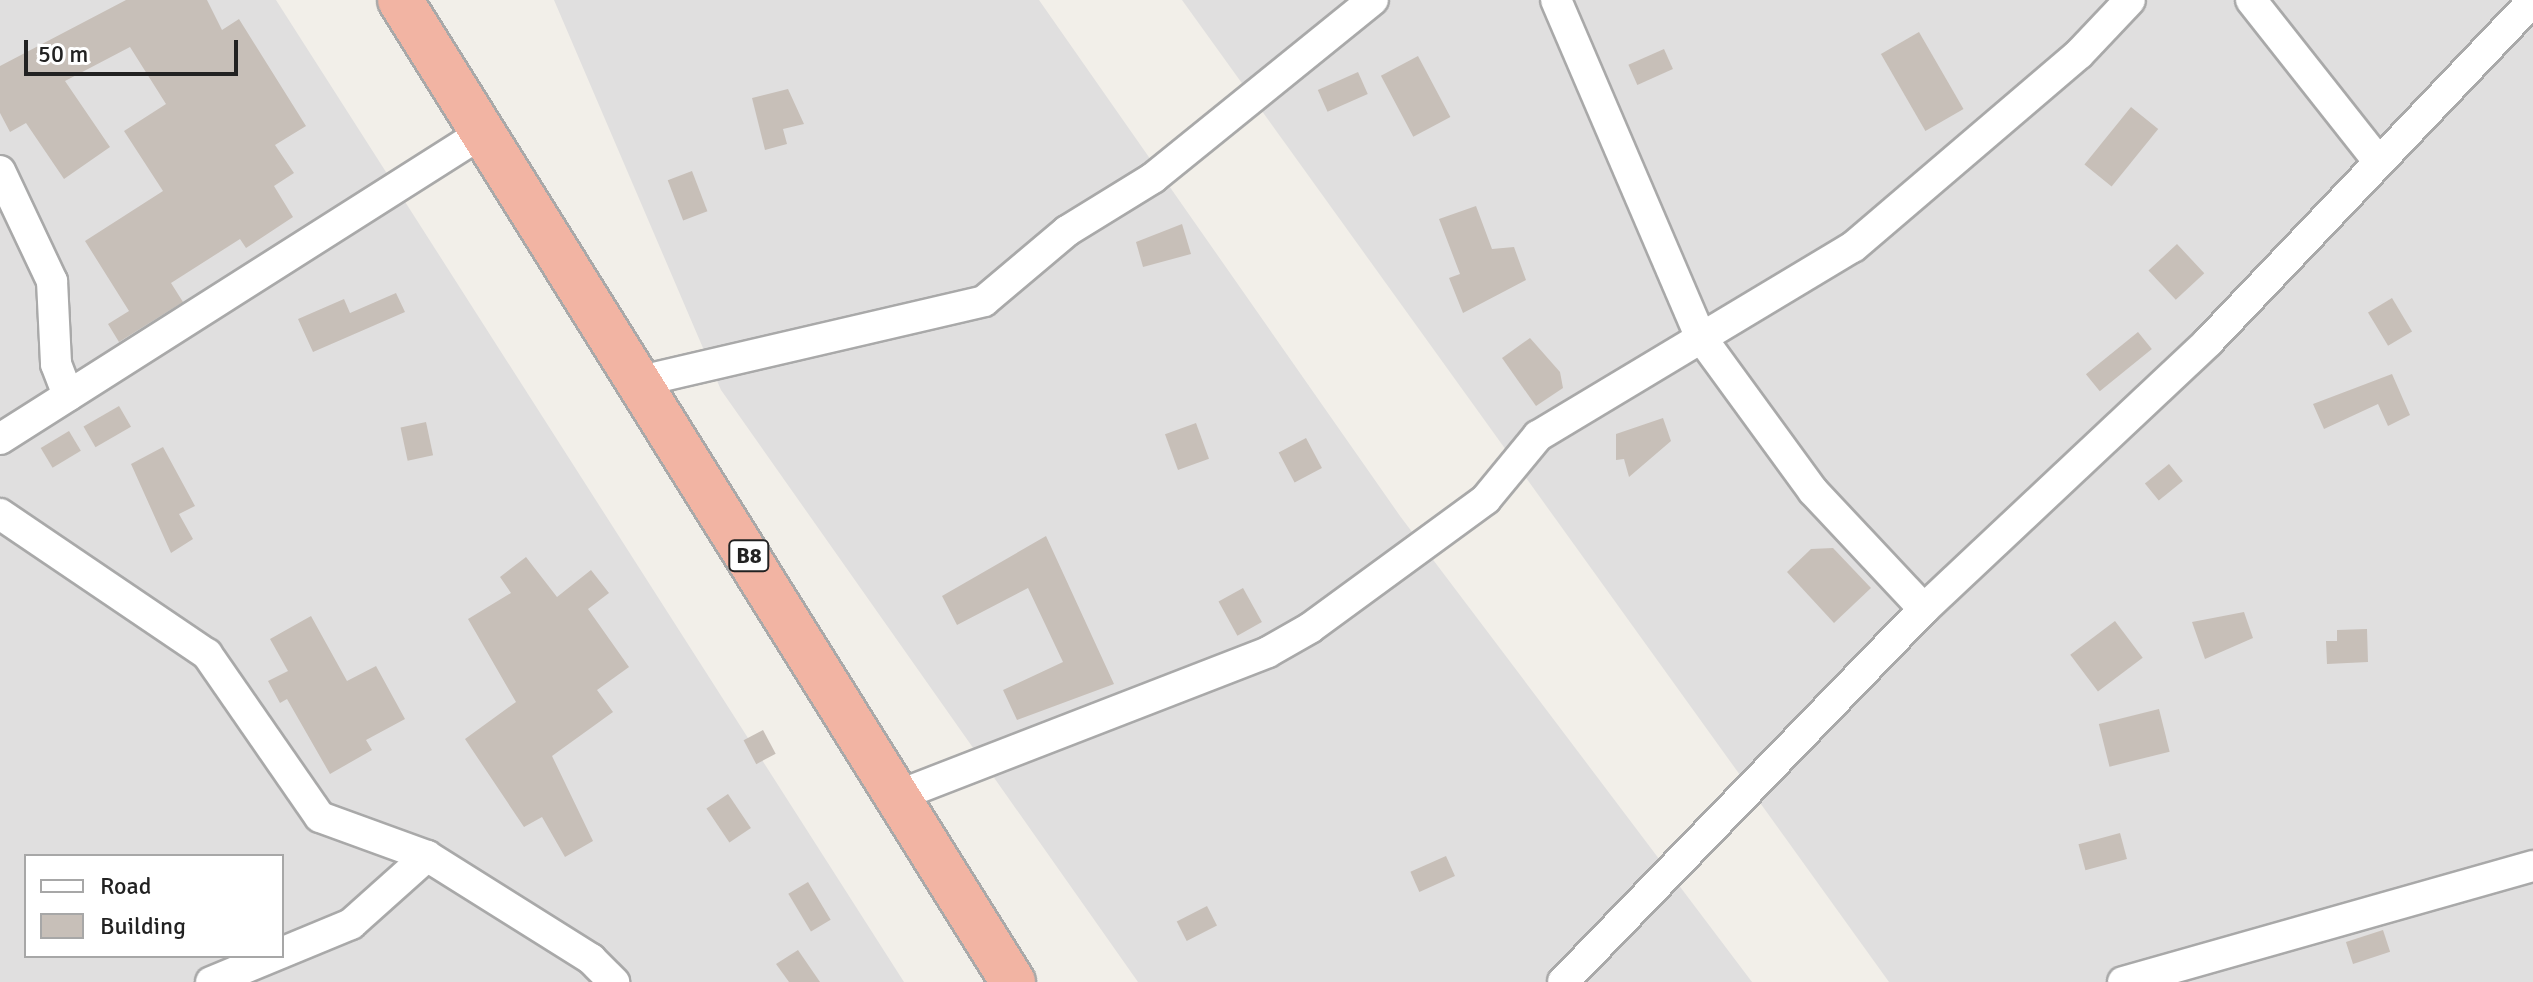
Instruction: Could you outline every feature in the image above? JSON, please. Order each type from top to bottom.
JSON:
[{"type":"highway","name":"B8","points":[[400,0],[641,381],[1013,982]]},
{"type":"street","points":[[641,381],[984,301],[1067,231],[1153,178],[1373,0]]},
{"type":"street","points":[[1556,0],[1700,336],[1813,491],[1924,609]]},
{"type":"street","points":[[897,796],[1296,636],[1486,499],[1538,436],[1700,336],[1853,247],[2079,54],[2130,0]]},
{"type":"street","points":[[2251,0],[2379,162]]},
{"type":"street","points":[[1563,982],[1924,609],[2208,342],[2533,1]]},
{"type":"street","points":[[0,439],[482,133]]},
{"type":"street","points":[[0,171],[52,281],[56,364],[68,396]]},
{"type":"street","points":[[0,514],[207,654],[320,817],[427,856],[591,959],[614,982]]},
{"type":"street","points":[[284,952],[351,924],[427,856]]},
{"type":"street","points":[[2123,982],[2533,866]]},
{"type":"street","points":[[211,982],[269,958]]},
{"type":"shaded area","points":[[0,0],[276,0],[904,982],[0,982]]},
{"type":"shaded area","points":[[554,0],[1039,0],[1400,516],[1752,982],[1138,982],[721,390]]},
{"type":"shaded area","points":[[1182,0],[2533,0],[2533,982],[1889,982]]},
{"type":"building","points":[[126,0],[207,0],[222,30],[239,19],[306,126],[275,145],[294,173],[274,186],[293,217],[246,248],[240,239],[171,283],[183,302],[119,342],[108,324],[129,311],[85,241],[163,191],[124,131],[166,104],[130,47],[65,81],[110,147],[64,179],[26,123],[10,132],[0,113],[0,66]]},
{"type":"building","points":[[1919,32],[1964,109],[1925,131],[1881,54]]},
{"type":"building","points":[[1664,49],[1673,69],[1637,85],[1628,65]]},
{"type":"building","points":[[1418,56],[1450,117],[1413,137],[1381,76]]},
{"type":"building","points":[[1358,72],[1368,94],[1328,112],[1318,90]]},
{"type":"building","points":[[788,89],[804,124],[783,129],[787,144],[765,150],[752,98]]},
{"type":"building","points":[[2131,107],[2158,129],[2112,187],[2084,165]]},
{"type":"building","points":[[692,171],[707,211],[683,220],[668,180]]},
{"type":"building","points":[[1476,206],[1492,249],[1514,247],[1526,280],[1463,313],[1449,278],[1460,274],[1439,219]]},
{"type":"building","points":[[1182,224],[1191,254],[1143,267],[1136,242]]},
{"type":"building","points":[[2177,244],[2204,273],[2176,300],[2148,271]]},
{"type":"building","points":[[396,293],[405,312],[313,352],[298,319],[344,299],[350,313]]},
{"type":"building","points":[[2392,298],[2412,331],[2388,346],[2368,312]]},
{"type":"building","points":[[2138,332],[2152,349],[2100,391],[2086,374]]},
{"type":"building","points":[[1530,338],[1560,372],[1563,388],[1536,406],[1502,358]]},
{"type":"building","points":[[2392,374],[2410,415],[2388,426],[2378,404],[2324,429],[2313,404]]},
{"type":"building","points":[[119,406],[131,427],[95,447],[83,426]]},
{"type":"building","points":[[1663,418],[1671,441],[1629,477],[1624,459],[1616,460],[1616,434]]},
{"type":"building","points":[[426,422],[433,455],[408,461],[401,427]]},
{"type":"building","points":[[1196,423],[1209,459],[1178,470],[1165,434]]},
{"type":"building","points":[[69,431],[81,451],[53,468],[41,448]]},
{"type":"building","points":[[1306,438],[1322,468],[1295,483],[1279,453]]},
{"type":"building","points":[[163,447],[195,506],[179,514],[193,539],[171,553],[131,464]]},
{"type":"building","points":[[2169,464],[2183,481],[2159,501],[2145,484]]},
{"type":"building","points":[[1046,536],[1114,684],[1017,720],[1003,690],[1063,662],[1028,588],[957,625],[942,596]]},
{"type":"building","points":[[1833,548],[1871,588],[1834,623],[1787,572],[1811,549]]},
{"type":"building","points":[[526,557],[557,597],[591,570],[609,593],[588,609],[629,667],[597,690],[613,712],[552,756],[593,841],[565,857],[542,817],[524,827],[465,739],[516,702],[468,619],[511,593],[500,577]]},
{"type":"building","points":[[1243,588],[1262,622],[1237,636],[1219,602]]},
{"type":"building","points":[[2244,612],[2253,638],[2205,659],[2192,622]]},
{"type":"building","points":[[311,616],[347,681],[376,666],[405,719],[366,740],[372,750],[330,774],[287,699],[280,703],[268,681],[288,671],[270,639]]},
{"type":"building","points":[[2115,621],[2143,658],[2098,691],[2070,655]]},
{"type":"building","points":[[2367,629],[2368,662],[2327,664],[2326,641],[2337,641],[2337,630]]},
{"type":"building","points":[[2159,709],[2170,752],[2109,767],[2099,724]]},
{"type":"building","points":[[763,730],[776,754],[756,764],[744,740]]},
{"type":"building","points":[[728,794],[751,828],[729,843],[706,809]]},
{"type":"building","points":[[2120,833],[2127,859],[2085,870],[2078,844]]},
{"type":"building","points":[[1446,856],[1455,876],[1419,892],[1410,872]]},
{"type":"building","points":[[808,882],[831,920],[811,932],[788,894]]},
{"type":"building","points":[[1207,906],[1217,926],[1187,941],[1177,921]]},
{"type":"building","points":[[2383,930],[2390,952],[2353,964],[2346,942]]},
{"type":"building","points":[[798,950],[820,982],[789,982],[776,964]]}]
